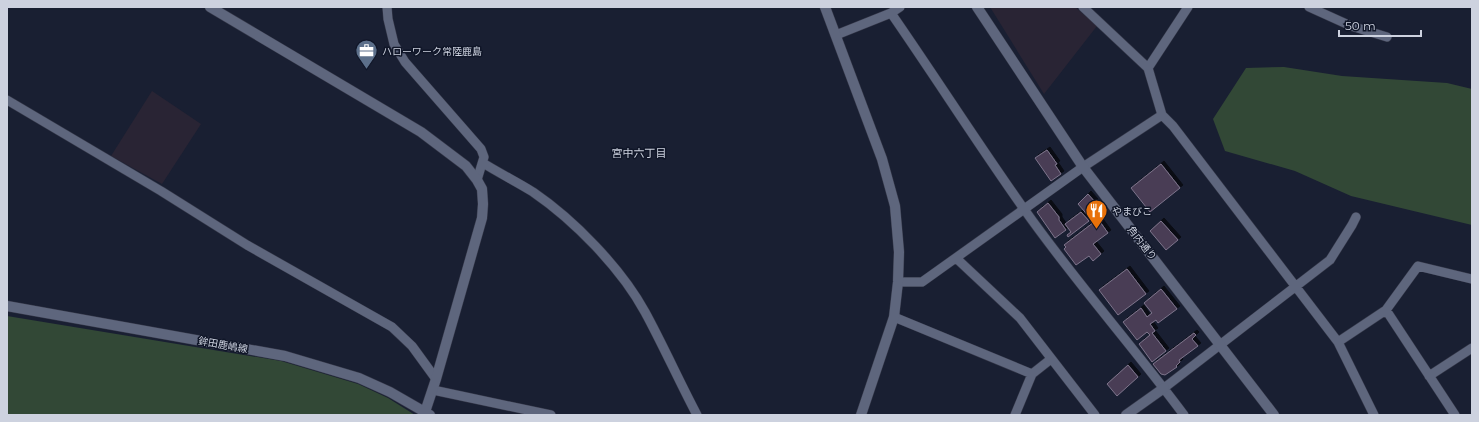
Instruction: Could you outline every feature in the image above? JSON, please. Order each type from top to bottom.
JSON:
[{"type":"street","points":[[210,7],[421,132],[466,166],[477,180],[482,190],[482,218],[432,390],[427,413]]},
{"type":"street","points":[[387,7],[388,19],[394,44],[405,62],[481,149],[484,157],[477,180]]},
{"type":"street","points":[[825,7],[882,159],[895,206],[899,252],[898,282],[894,317],[861,415]]},
{"type":"street","points":[[836,35],[892,13],[900,7]]},
{"type":"street","name":"角内通り","points":[[976,7],[1083,167],[1274,415]]},
{"type":"street","points":[[1083,7],[1148,68],[1162,115],[1173,126],[1338,342],[1374,415]]},
{"type":"street","points":[[1148,68],[1188,7]]},
{"type":"street","points":[[1310,7],[1351,26],[1387,37]]},
{"type":"street","points":[[892,13],[1024,209],[1083,287],[1184,415]]},
{"type":"street","points":[[7,100],[161,191],[247,245],[392,327],[412,346],[436,379]]},
{"type":"street","points":[[898,282],[922,282],[1083,167],[1162,115]]},
{"type":"street","points":[[483,163],[533,193],[571,223],[606,258],[644,310],[697,415]]},
{"type":"street","points":[[1126,415],[1220,346],[1330,260],[1356,217]]},
{"type":"street","points":[[956,258],[1020,318],[1095,415]]},
{"type":"street","points":[[1338,342],[1386,310],[1418,266],[1472,279]]},
{"type":"street","name":"鉾田鹿嶋線","points":[[7,306],[285,356],[359,378],[390,392],[427,413]]},
{"type":"street","points":[[1386,310],[1455,415]]},
{"type":"street","points":[[894,317],[1032,374]]},
{"type":"street","points":[[1429,376],[1472,348]]},
{"type":"street","points":[[1015,415],[1032,374],[1051,359]]},
{"type":"street","points":[[432,390],[550,415]]},
{"type":"shaded area","points":[[990,7],[1075,7],[1097,26],[1044,94]]},
{"type":"shaded area","points":[[152,91],[201,124],[162,184],[111,156]]},
{"type":"green space","points":[[1284,67],[1342,76],[1447,83],[1472,89],[1472,225],[1351,196],[1295,171],[1225,151],[1213,119],[1246,68]]},
{"type":"green space","points":[[7,316],[281,361],[358,384],[388,398],[415,415],[7,415]]},
{"type":"building","points":[[1047,150],[1057,164],[1055,165],[1061,174],[1051,181],[1035,158]]},
{"type":"building","points":[[1161,164],[1180,188],[1150,212],[1131,188]]},
{"type":"building","points":[[1088,194],[1100,211],[1091,219],[1078,204]]},
{"type":"building","points":[[1048,203],[1059,217],[1059,220],[1066,230],[1055,238],[1037,212]]},
{"type":"building","points":[[1081,212],[1089,221],[1068,237],[1067,235],[1071,232],[1065,224]]},
{"type":"building","points":[[1098,219],[1108,233],[1093,244],[1101,254],[1093,261],[1089,256],[1076,265],[1064,249],[1066,247],[1064,245]]},
{"type":"building","points":[[1161,221],[1178,240],[1166,250],[1150,231]]},
{"type":"building","points":[[1127,269],[1146,294],[1118,315],[1099,290]]},
{"type":"building","points":[[1161,289],[1177,309],[1158,323],[1156,320],[1150,324],[1155,331],[1152,333],[1166,351],[1152,362],[1139,344],[1150,335],[1147,332],[1137,340],[1123,322],[1141,308],[1147,317],[1152,313],[1144,303]]},
{"type":"building","points":[[1194,333],[1196,335],[1192,339],[1198,346],[1179,360],[1180,362],[1176,366],[1177,367],[1165,375],[1161,374],[1153,364]]},
{"type":"building","points":[[1128,365],[1138,377],[1117,396],[1107,384]]},
{"type":"place","name":"ハローワーク常陸鹿島","points":[[366,70]]},
{"type":"place","name":"やまびこ","points":[[1096,230]]},
{"type":"district","name":"宮中六丁目","points":[[639,153]]}]
